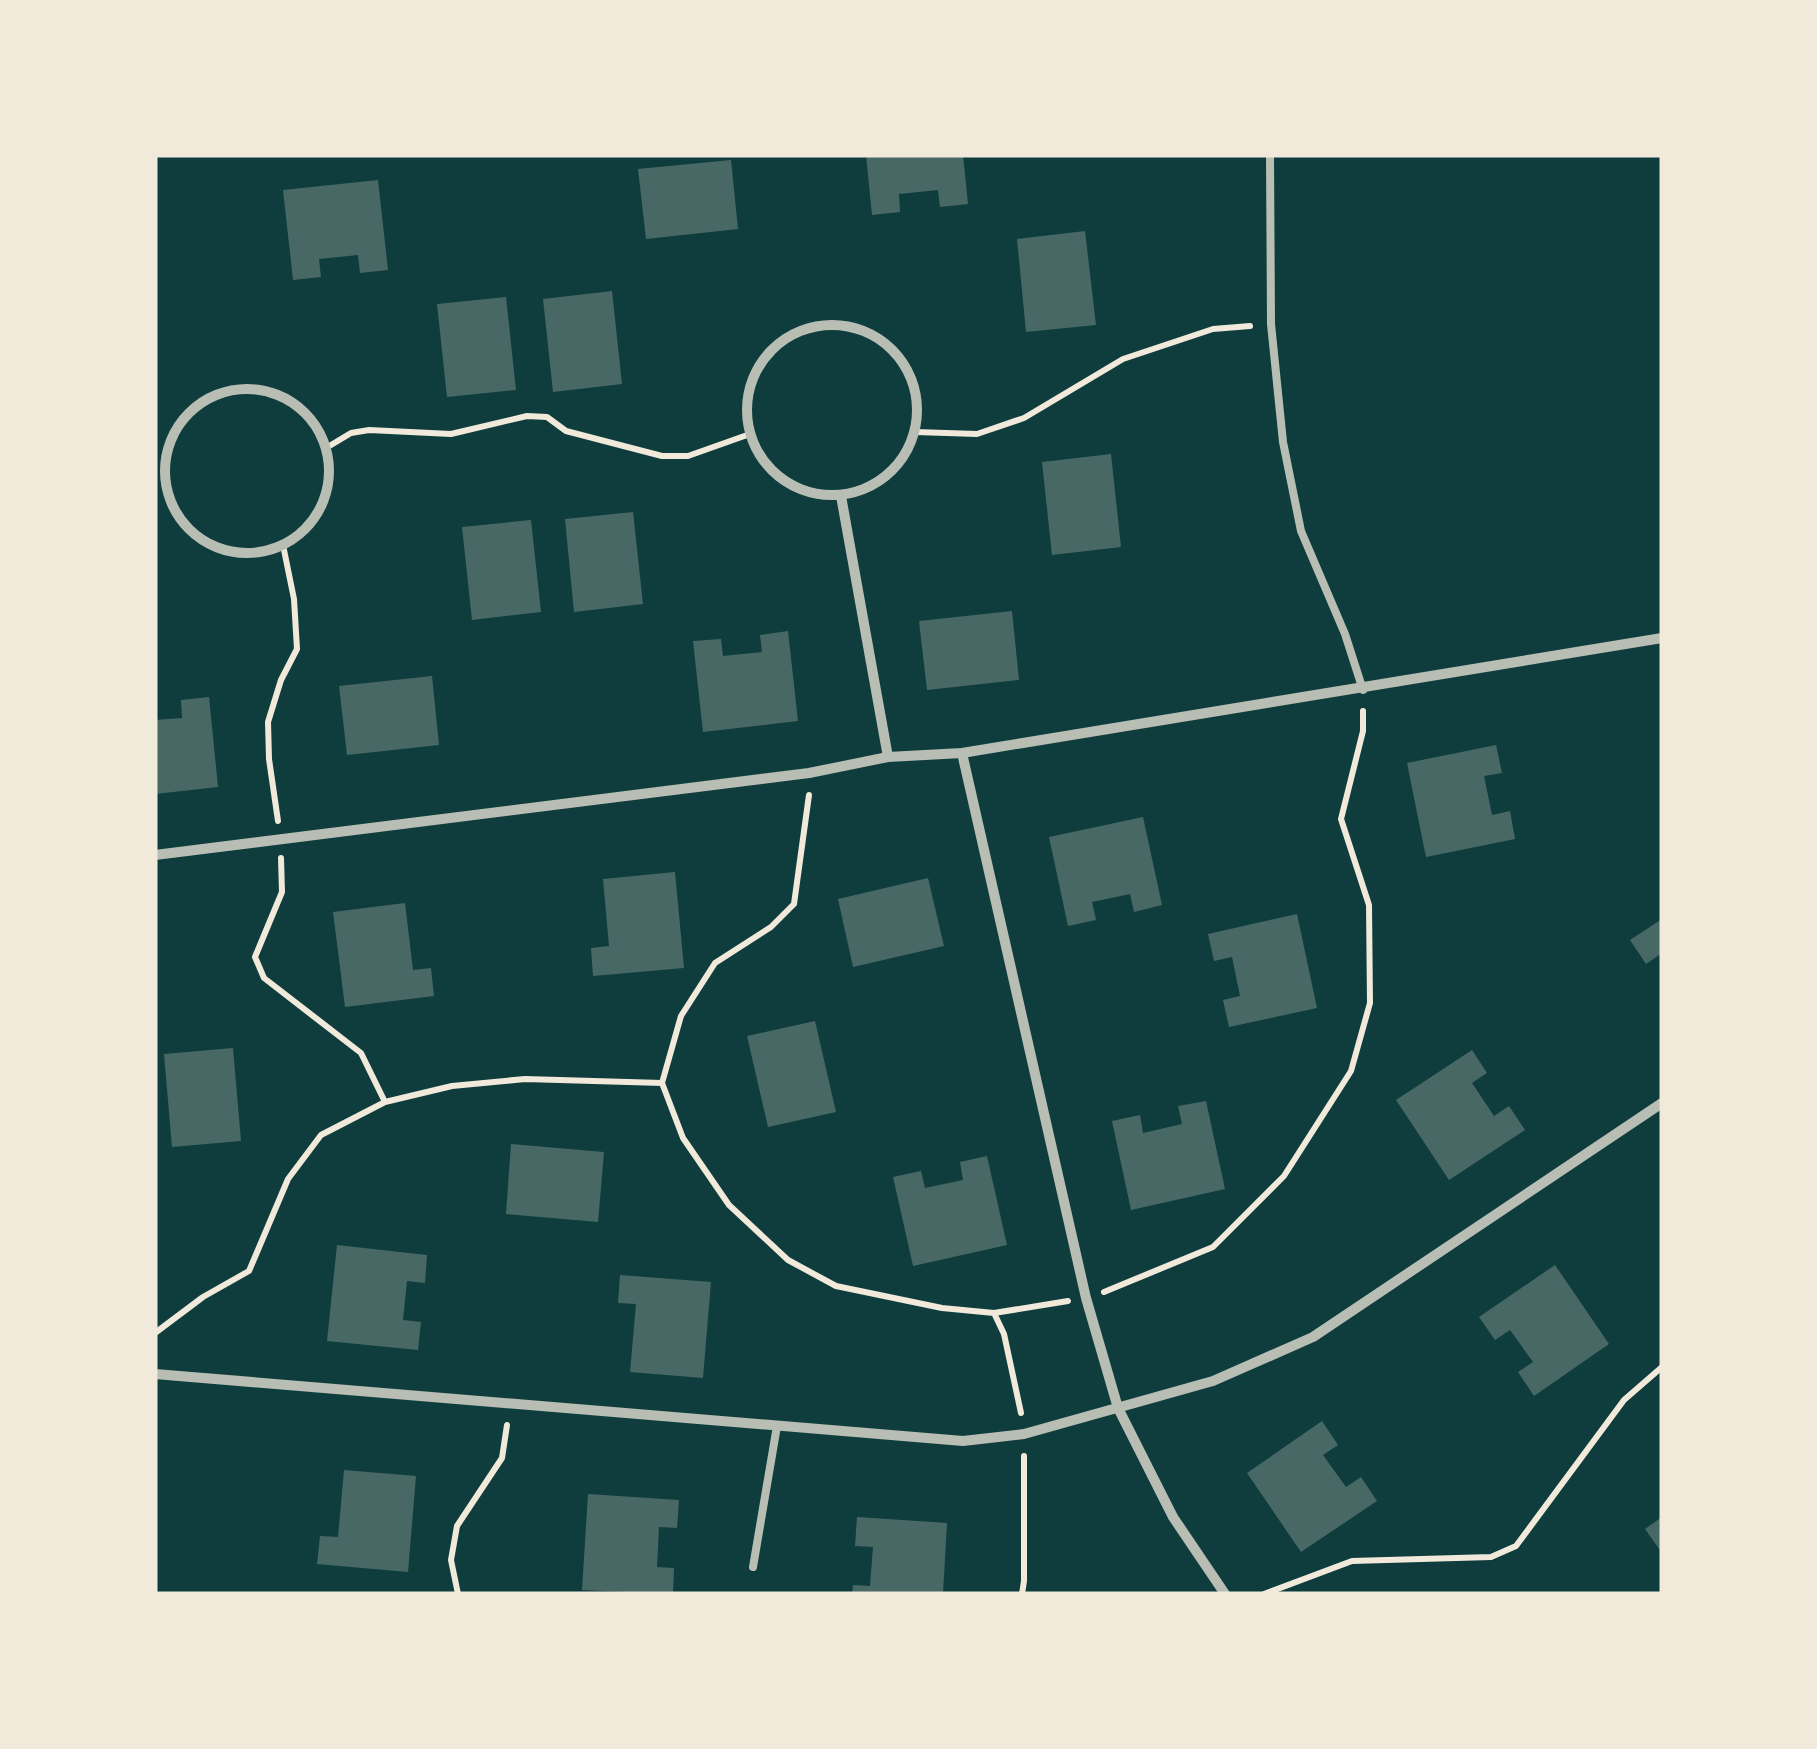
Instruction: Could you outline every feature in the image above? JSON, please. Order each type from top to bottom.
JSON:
[{"type":"street","points":[[824,324],[854,326],[880,338],[902,359],[916,386],[915,432],[894,470],[870,488],[841,496],[812,494],[784,482],[762,461],[750,434],[747,404],[754,375],[770,350],[795,332],[824,324]]},
{"type":"street","points":[[238,388],[267,390],[293,402],[314,422],[326,448],[330,476],[322,504],[306,528],[283,545],[270,549],[227,551],[201,539],[181,519],[168,493],[165,464],[172,437],[188,413],[211,396],[238,388]]},
{"type":"street","points":[[155,494],[168,493]]},
{"type":"street","points":[[841,496],[888,756]]},
{"type":"street","points":[[155,855],[809,773],[888,756],[962,753],[1662,638]]},
{"type":"street","points":[[962,753],[1086,1298],[1118,1408],[1173,1517],[1225,1594]]},
{"type":"street","points":[[155,1374],[963,1441],[1024,1434],[1213,1380],[1313,1337],[1662,1103]]},
{"type":"lane","points":[[1270,155],[1271,324],[1283,442],[1302,531],[1345,634],[1363,690]]},
{"type":"lane","points":[[753,1567],[777,1426]]},
{"type":"path","points":[[915,432],[977,434],[1024,418],[1123,359],[1213,330],[1271,324]]},
{"type":"path","points":[[326,448],[351,433],[369,430],[451,434],[527,416],[546,417],[566,430],[662,456],[688,456],[750,434]]},
{"type":"path","points":[[809,773],[794,904],[770,928],[715,964],[681,1016],[662,1083],[683,1138],[729,1205],[788,1260],[836,1286],[942,1308],[994,1313],[1086,1298],[1213,1246],[1284,1176],[1351,1071],[1370,1002],[1368,905],[1341,819],[1363,731],[1363,690]]},
{"type":"path","points":[[155,1333],[203,1297],[249,1271],[288,1179],[321,1135],[385,1102],[452,1086],[525,1079],[662,1083]]},
{"type":"path","points":[[1264,1594],[1352,1562],[1491,1556],[1516,1546],[1624,1400],[1662,1367]]},
{"type":"path","points":[[458,1594],[451,1560],[457,1526],[502,1458],[510,1404]]},
{"type":"building","points":[[866,155],[963,155],[968,204],[940,207],[938,190],[899,194],[900,212],[872,215]]},
{"type":"building","points":[[731,160],[738,229],[646,239],[638,169]]},
{"type":"building","points":[[378,180],[388,270],[360,273],[358,255],[319,259],[321,277],[293,280],[283,190]]},
{"type":"building","points":[[1085,231],[1096,325],[1026,332],[1017,239]]},
{"type":"building","points":[[612,291],[622,384],[553,392],[543,299]]},
{"type":"building","points":[[506,297],[516,390],[447,397],[437,304]]},
{"type":"building","points":[[1111,454],[1121,547],[1052,555],[1042,462]]},
{"type":"building","points":[[633,512],[643,604],[574,612],[565,519]]},
{"type":"building","points":[[531,520],[541,612],[472,620],[462,527]]},
{"type":"building","points":[[1012,611],[1019,680],[927,690],[919,621]]},
{"type":"building","points":[[788,631],[798,721],[703,732],[693,641],[721,639],[723,656],[762,652],[760,635]]},
{"type":"building","points":[[432,676],[439,745],[347,755],[339,686]]},
{"type":"building","points":[[209,697],[218,787],[155,794],[155,720],[182,718],[181,700]]},
{"type":"building","points":[[1496,745],[1502,773],[1484,776],[1492,815],[1510,811],[1515,839],[1426,857],[1407,763]]},
{"type":"building","points":[[1143,817],[1162,905],[1134,912],[1130,894],[1092,902],[1096,920],[1068,926],[1049,837]]},
{"type":"building","points":[[675,872],[684,968],[593,976],[591,948],[609,946],[603,879]]},
{"type":"building","points":[[928,878],[944,946],[853,967],[838,899]]},
{"type":"building","points":[[405,903],[413,970],[431,968],[434,996],[345,1007],[333,912]]},
{"type":"building","points":[[1297,914],[1317,1008],[1229,1027],[1223,1000],[1240,996],[1232,957],[1214,961],[1208,934]]},
{"type":"building","points":[[1662,919],[1662,953],[1646,964],[1630,940]]},
{"type":"building","points":[[815,1021],[836,1112],[768,1127],[747,1036]]},
{"type":"building","points":[[233,1048],[241,1141],[172,1147],[164,1054]]},
{"type":"building","points":[[1472,1050],[1487,1073],[1472,1083],[1494,1116],[1509,1106],[1525,1130],[1449,1180],[1396,1100]]},
{"type":"building","points":[[1206,1101],[1225,1189],[1131,1210],[1112,1121],[1140,1115],[1143,1133],[1182,1124],[1178,1106]]},
{"type":"building","points":[[511,1144],[604,1152],[598,1222],[506,1214]]},
{"type":"building","points":[[987,1156],[1007,1245],[913,1266],[893,1177],[921,1171],[925,1188],[963,1180],[960,1162]]},
{"type":"building","points":[[337,1245],[427,1255],[425,1283],[407,1281],[403,1320],[421,1322],[418,1350],[327,1341]]},
{"type":"building","points":[[1555,1265],[1609,1344],[1534,1396],[1518,1372],[1533,1362],[1510,1330],[1495,1340],[1479,1317]]},
{"type":"building","points":[[620,1275],[711,1282],[703,1378],[630,1372],[636,1304],[618,1303]]},
{"type":"building","points":[[1322,1421],[1338,1445],[1323,1455],[1346,1487],[1361,1477],[1377,1501],[1301,1552],[1247,1473]]},
{"type":"building","points":[[344,1470],[416,1476],[408,1572],[317,1564],[320,1536],[338,1537]]},
{"type":"building","points":[[588,1494],[679,1500],[677,1528],[659,1527],[657,1567],[674,1568],[673,1594],[582,1590]]},
{"type":"building","points":[[857,1517],[947,1523],[943,1594],[852,1594],[853,1585],[870,1586],[873,1547],[855,1546]]},
{"type":"building","points":[[1662,1517],[1662,1553],[1645,1529]]}]
